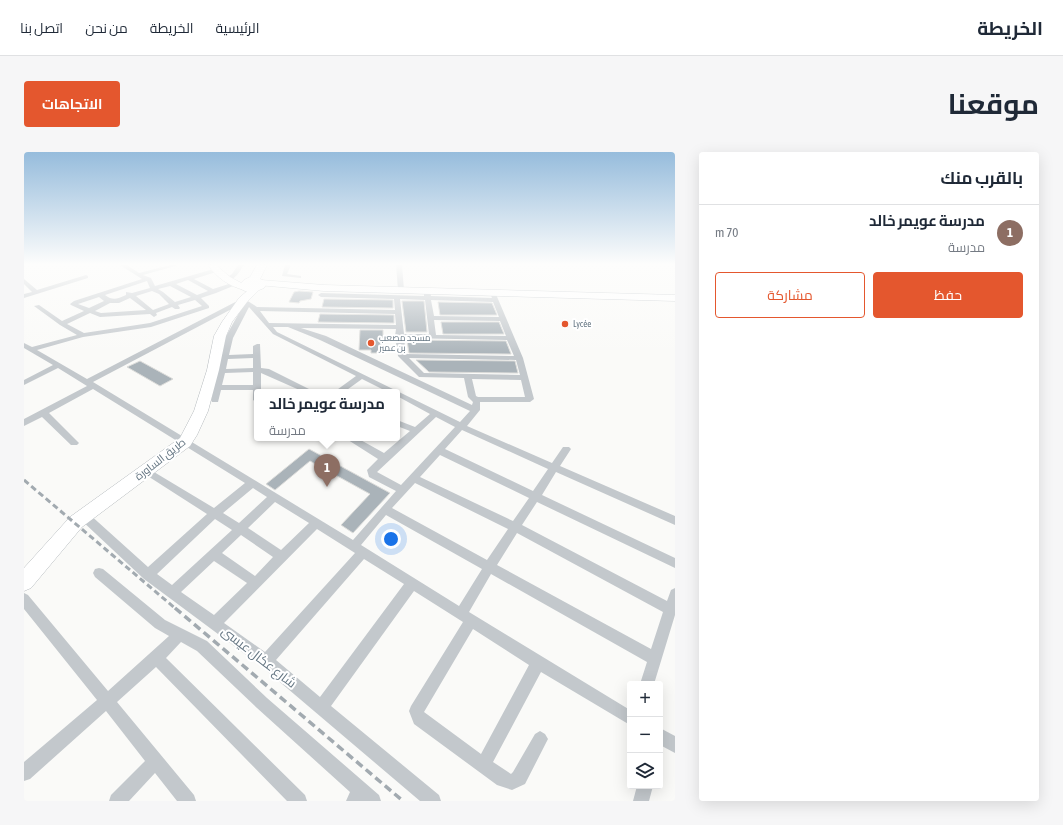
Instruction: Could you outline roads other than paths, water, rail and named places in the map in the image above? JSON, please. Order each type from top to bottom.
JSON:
[{"type":"main road","name":"طريق الساورة","points":[[24,582],[69,529],[84,516],[185,442],[190,435],[201,411],[213,370],[220,336],[243,295]]},
{"type":"main road","points":[[447,295],[675,298]]},
{"type":"street","points":[[94,295],[73,303],[74,306],[90,311],[102,323],[160,322],[207,307],[194,295]]},
{"type":"street","points":[[100,295],[109,301],[117,302],[130,295]]},
{"type":"street","points":[[131,295],[152,312],[160,322]]},
{"type":"street","points":[[162,295],[186,314]]},
{"type":"street","points":[[27,347],[84,335],[102,323],[152,312],[202,295]]},
{"type":"street","points":[[24,423],[235,295]]},
{"type":"street","points":[[215,400],[230,338],[245,295]]},
{"type":"street","points":[[251,295],[255,308],[267,325],[277,334],[388,389]]},
{"type":"street","points":[[313,325],[322,295]]},
{"type":"street","points":[[399,295],[398,327],[402,356],[422,375],[524,378]]},
{"type":"street","points":[[428,295],[433,336]]},
{"type":"street","points":[[289,326],[323,338],[476,404],[530,399],[519,358],[495,296]]},
{"type":"street","points":[[62,324],[109,301]]},
{"type":"street","points":[[37,306],[62,324],[84,335]]},
{"type":"street","points":[[255,308],[316,311],[398,312]]},
{"type":"street","points":[[431,318],[504,319]]},
{"type":"street","points":[[267,325],[398,327]]},
{"type":"street","points":[[277,334],[289,326]]},
{"type":"street","points":[[399,336],[510,338]]},
{"type":"street","points":[[305,348],[323,338]]},
{"type":"street","points":[[218,388],[256,387],[257,346]]},
{"type":"street","points":[[27,347],[252,483],[538,663],[628,717]]},
{"type":"street","points":[[226,357],[257,356]]},
{"type":"street","points":[[402,356],[519,358]]},
{"type":"street","points":[[24,383],[59,365]]},
{"type":"street","points":[[222,371],[257,370],[271,374],[304,389]]},
{"type":"street","points":[[342,389],[362,376]]},
{"type":"street","points":[[467,376],[472,397],[476,404]]},
{"type":"street","points":[[400,395],[460,426],[675,521]]},
{"type":"street","points":[[266,661],[358,549],[385,509],[460,426],[476,404]]},
{"type":"street","points":[[42,413],[74,443]]},
{"type":"street","points":[[402,490],[373,474],[372,470],[436,413]]},
{"type":"street","points":[[400,424],[416,431]]},
{"type":"street","points":[[355,441],[384,458]]},
{"type":"street","points":[[540,739],[519,778],[512,782],[503,779],[422,722],[417,716],[416,711],[466,618],[489,567],[566,449]]},
{"type":"street","points":[[439,450],[675,563]]},
{"type":"street","points":[[146,471],[215,513],[282,557]]},
{"type":"street","points":[[414,478],[515,527],[670,609]]},
{"type":"street","points":[[148,575],[215,513],[252,483]]},
{"type":"street","points":[[172,593],[274,497]]},
{"type":"street","points":[[385,509],[654,659]]},
{"type":"street","name":"شارع عكال عيسى","points":[[84,516],[148,575],[266,661],[433,801]]},
{"type":"street","points":[[215,623],[316,523]]},
{"type":"street","points":[[214,554],[256,583]]},
{"type":"street","points":[[99,573],[160,624],[202,646],[363,797]]},
{"type":"street","points":[[322,707],[412,583]]},
{"type":"street","points":[[648,681],[675,594]]},
{"type":"street","points":[[24,599],[188,801]]},
{"type":"street","points":[[24,773],[156,658],[180,634]]},
{"type":"street","points":[[156,658],[299,801]]},
{"type":"street","points":[[483,765],[538,663]]},
{"type":"street","points":[[663,738],[675,745]]},
{"type":"street","points":[[117,801],[155,762]]},
{"type":"street","points":[[641,801],[644,789]]},
{"type":"railway","points":[[24,480],[176,609]]},
{"type":"railway","points":[[175,608],[403,801]]},
{"type":"place","name":"Lycée","points":[[565,324]]},
{"type":"place","name":"مسجد مصعب بن عمير","points":[[371,343]]},
{"type":"place","name":"مدرسة عويمر خالد","points":[[327,487]]}]
